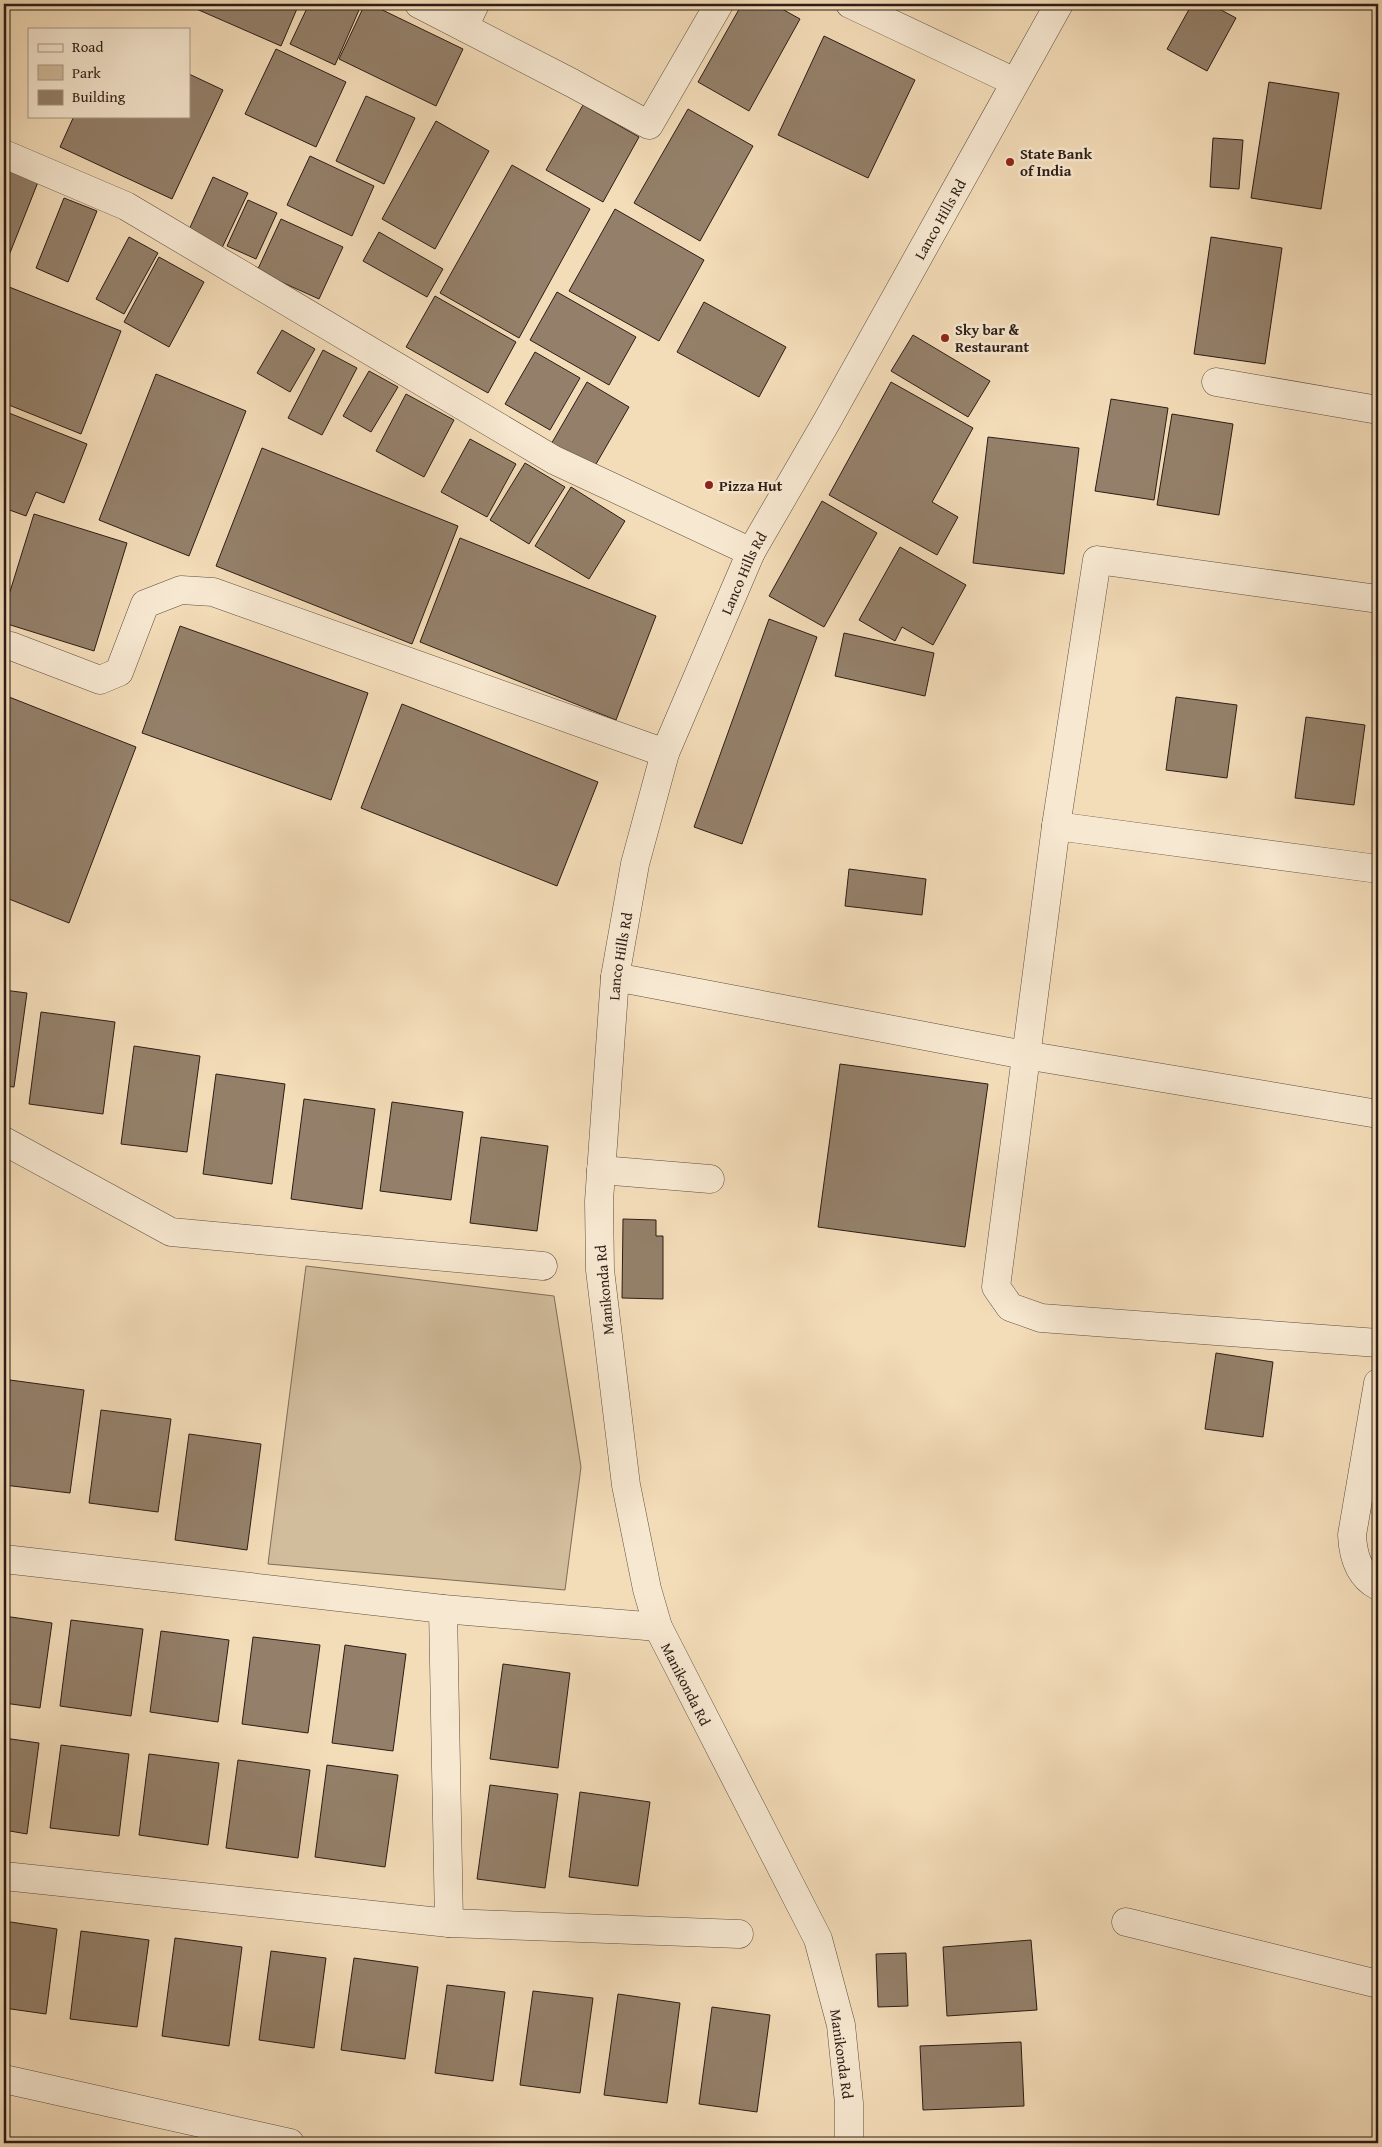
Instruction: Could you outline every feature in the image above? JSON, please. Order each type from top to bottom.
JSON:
[{"type":"street","points":[[418,4],[470,15],[649,125],[719,4]]},
{"type":"street","points":[[850,4],[1015,82]]},
{"type":"street","name":"Lanco Hills Rd","points":[[599,1201],[615,977],[635,864],[665,753],[751,552],[827,421],[1059,4]]},
{"type":"street","points":[[4,154],[126,206],[554,460],[751,552]]},
{"type":"street","points":[[1216,382],[1378,410]]},
{"type":"street","points":[[1378,599],[1097,560],[1056,826],[996,1287],[1010,1307],[1041,1318],[1378,1343]]},
{"type":"street","points":[[11,646],[100,680],[119,672],[145,604],[181,590],[213,592],[665,753]]},
{"type":"street","points":[[1056,826],[1378,869]]},
{"type":"street","points":[[615,977],[1025,1055],[1378,1114]]},
{"type":"street","points":[[4,1141],[171,1232],[543,1266]]},
{"type":"street","points":[[602,1170],[710,1179]]},
{"type":"street","name":"Manikonda Rd","points":[[599,1201],[600,1270],[625,1475],[647,1589],[658,1627],[818,1938],[841,2025],[849,2103],[849,2143]]},
{"type":"street","points":[[1378,1383],[1352,1535],[1353,1553],[1366,1580],[1378,1586]]},
{"type":"street","points":[[4,1559],[443,1609],[658,1627]]},
{"type":"street","points":[[443,1609],[449,1923]]},
{"type":"street","points":[[4,1876],[449,1923],[740,1934]]},
{"type":"street","points":[[1126,1922],[1378,1984]]},
{"type":"street","points":[[4,2079],[290,2143]]},
{"type":"green space","points":[[306,1266],[554,1296],[581,1467],[565,1590],[268,1564]]},
{"type":"building","points":[[185,4],[299,4],[281,46]]},
{"type":"building","points":[[309,4],[346,4],[359,10],[335,65],[290,44]]},
{"type":"building","points":[[365,4],[370,4],[463,49],[436,106],[339,59]]},
{"type":"building","points":[[742,4],[773,4],[800,19],[749,111],[698,82]]},
{"type":"building","points":[[1192,4],[1210,4],[1236,18],[1207,71],[1167,49]]},
{"type":"building","points":[[824,36],[915,80],[868,178],[778,135]]},
{"type":"building","points":[[276,49],[346,82],[316,147],[245,114]]},
{"type":"building","points":[[190,74],[223,90],[172,199],[60,147],[73,118],[190,118]]},
{"type":"building","points":[[1269,82],[1339,93],[1321,209],[1251,198]]},
{"type":"building","points":[[366,96],[415,118],[384,184],[336,161]]},
{"type":"building","points":[[583,105],[639,137],[603,202],[546,170]]},
{"type":"building","points":[[688,109],[753,146],[700,241],[634,203]]},
{"type":"building","points":[[436,121],[489,151],[435,249],[382,219]]},
{"type":"building","points":[[1213,138],[1243,140],[1239,189],[1210,187]]},
{"type":"building","points":[[310,156],[374,186],[352,236],[287,205]]},
{"type":"building","points":[[512,165],[590,209],[519,338],[440,293]]},
{"type":"building","points":[[4,168],[38,182],[6,263],[4,262]]},
{"type":"building","points":[[213,177],[248,193],[221,250],[187,234]]},
{"type":"building","points":[[64,198],[97,211],[68,282],[36,268]]},
{"type":"building","points":[[248,200],[277,213],[256,259],[227,246]]},
{"type":"building","points":[[615,209],[704,260],[659,341],[569,291]]},
{"type":"building","points":[[281,219],[343,247],[319,299],[257,271]]},
{"type":"building","points":[[379,232],[443,269],[427,297],[363,261]]},
{"type":"building","points":[[129,237],[158,253],[124,314],[96,299]]},
{"type":"building","points":[[1211,237],[1282,248],[1265,364],[1194,354]]},
{"type":"building","points":[[159,257],[204,282],[169,347],[124,322]]},
{"type":"building","points":[[4,285],[121,331],[81,434],[4,403]]},
{"type":"building","points":[[557,292],[636,337],[609,385],[530,340]]},
{"type":"building","points":[[435,296],[516,342],[488,393],[406,347]]},
{"type":"building","points":[[704,302],[786,347],[759,397],[677,352]]},
{"type":"building","points":[[282,330],[315,349],[290,392],[257,373]]},
{"type":"building","points":[[913,335],[990,381],[968,417],[891,371]]},
{"type":"building","points":[[323,350],[357,368],[322,435],[288,418]]},
{"type":"building","points":[[535,352],[580,378],[550,430],[505,404]]},
{"type":"building","points":[[369,371],[398,387],[371,432],[343,416]]},
{"type":"building","points":[[156,374],[246,411],[189,556],[99,520]]},
{"type":"building","points":[[587,382],[629,407],[592,471],[550,446]]},
{"type":"building","points":[[891,382],[973,428],[932,502],[958,517],[937,555],[829,495]]},
{"type":"building","points":[[406,394],[454,420],[424,477],[376,451]]},
{"type":"building","points":[[1111,399],[1168,408],[1154,500],[1095,491]]},
{"type":"building","points":[[4,411],[87,444],[64,503],[36,492],[26,516],[4,508]]},
{"type":"building","points":[[1172,414],[1233,424],[1219,515],[1157,505]]},
{"type":"building","points":[[988,437],[1079,448],[1064,574],[973,563]]},
{"type":"building","points":[[470,439],[516,464],[487,517],[441,492]]},
{"type":"building","points":[[262,448],[458,526],[412,644],[216,566]]},
{"type":"building","points":[[525,463],[565,487],[529,544],[490,520]]},
{"type":"building","points":[[571,487],[625,521],[589,579],[535,546]]},
{"type":"building","points":[[822,501],[877,533],[824,627],[769,596]]},
{"type":"building","points":[[34,514],[127,543],[94,651],[4,623],[4,611]]},
{"type":"building","points":[[460,538],[656,616],[616,720],[420,642]]},
{"type":"building","points":[[900,547],[966,585],[933,645],[902,627],[895,641],[859,620]]},
{"type":"building","points":[[769,619],[817,637],[742,844],[694,827]]},
{"type":"building","points":[[180,626],[368,693],[331,800],[142,733]]},
{"type":"building","points":[[844,633],[934,653],[925,696],[835,676]]},
{"type":"building","points":[[4,695],[136,747],[69,923],[4,897]]},
{"type":"building","points":[[1176,697],[1237,705],[1227,778],[1166,770]]},
{"type":"building","points":[[402,704],[598,782],[557,886],[361,808]]},
{"type":"building","points":[[1306,717],[1365,725],[1354,805],[1295,798]]},
{"type":"building","points":[[849,869],[926,879],[922,915],[845,906]]},
{"type":"building","points":[[4,990],[27,993],[14,1087],[4,1086]]},
{"type":"building","points":[[41,1012],[115,1022],[103,1114],[29,1104]]},
{"type":"building","points":[[134,1046],[200,1056],[187,1152],[121,1144]]},
{"type":"building","points":[[840,1064],[988,1084],[965,1247],[818,1227]]},
{"type":"building","points":[[216,1074],[285,1084],[272,1184],[203,1174]]},
{"type":"building","points":[[304,1099],[375,1109],[362,1209],[291,1199]]},
{"type":"building","points":[[392,1102],[463,1112],[451,1200],[380,1191]]},
{"type":"building","points":[[481,1137],[548,1146],[537,1231],[470,1223]]},
{"type":"building","points":[[623,1219],[656,1220],[656,1236],[663,1236],[663,1299],[622,1298]]},
{"type":"building","points":[[1216,1353],[1273,1362],[1263,1437],[1205,1429]]},
{"type":"building","points":[[10,1380],[84,1390],[70,1493],[4,1485],[4,1424]]},
{"type":"building","points":[[101,1410],[171,1419],[158,1512],[89,1503]]},
{"type":"building","points":[[189,1434],[261,1444],[247,1550],[175,1540]]},
{"type":"building","points":[[4,1616],[52,1623],[40,1708],[4,1703]]},
{"type":"building","points":[[71,1620],[143,1629],[131,1716],[60,1706]]},
{"type":"building","points":[[161,1631],[229,1640],[218,1722],[150,1712]]},
{"type":"building","points":[[253,1637],[320,1645],[308,1733],[242,1724]]},
{"type":"building","points":[[345,1645],[406,1654],[393,1751],[332,1743]]},
{"type":"building","points":[[503,1664],[570,1673],[558,1768],[490,1759]]},
{"type":"building","points":[[4,1738],[39,1743],[27,1834],[4,1830]]},
{"type":"building","points":[[61,1745],[129,1754],[119,1836],[50,1828]]},
{"type":"building","points":[[149,1754],[219,1763],[208,1845],[139,1835]]},
{"type":"building","points":[[238,1760],[310,1770],[298,1858],[226,1848]]},
{"type":"building","points":[[327,1765],[398,1775],[385,1867],[315,1857]]},
{"type":"building","points":[[490,1785],[558,1794],[545,1888],[477,1879]]},
{"type":"building","points":[[580,1792],[650,1802],[638,1886],[569,1877]]},
{"type":"building","points":[[4,1921],[57,1929],[46,2014],[4,2008]]},
{"type":"building","points":[[81,1931],[149,1940],[137,2027],[70,2019]]},
{"type":"building","points":[[175,1938],[242,1947],[229,2046],[162,2036]]},
{"type":"building","points":[[1031,1940],[1037,2010],[947,2016],[943,1947]]},
{"type":"building","points":[[271,1951],[326,1958],[314,2048],[259,2040]]},
{"type":"building","points":[[906,1953],[908,2006],[878,2007],[876,1954]]},
{"type":"building","points":[[354,1958],[418,1967],[405,2059],[341,2050]]},
{"type":"building","points":[[447,1985],[505,1992],[493,2081],[435,2073]]},
{"type":"building","points":[[533,1991],[593,1998],[580,2093],[520,2085]]},
{"type":"building","points":[[618,1994],[680,2003],[667,2103],[604,2095]]},
{"type":"building","points":[[712,2007],[770,2015],[757,2112],[699,2104]]},
{"type":"building","points":[[1021,2042],[1024,2106],[923,2110],[920,2046]]},
{"type":"place","name":"State Bank of India","points":[[1010,162]]},
{"type":"place","name":"Sky bar & Restaurant","points":[[945,338]]},
{"type":"place","name":"Pizza Hut","points":[[709,485]]}]
